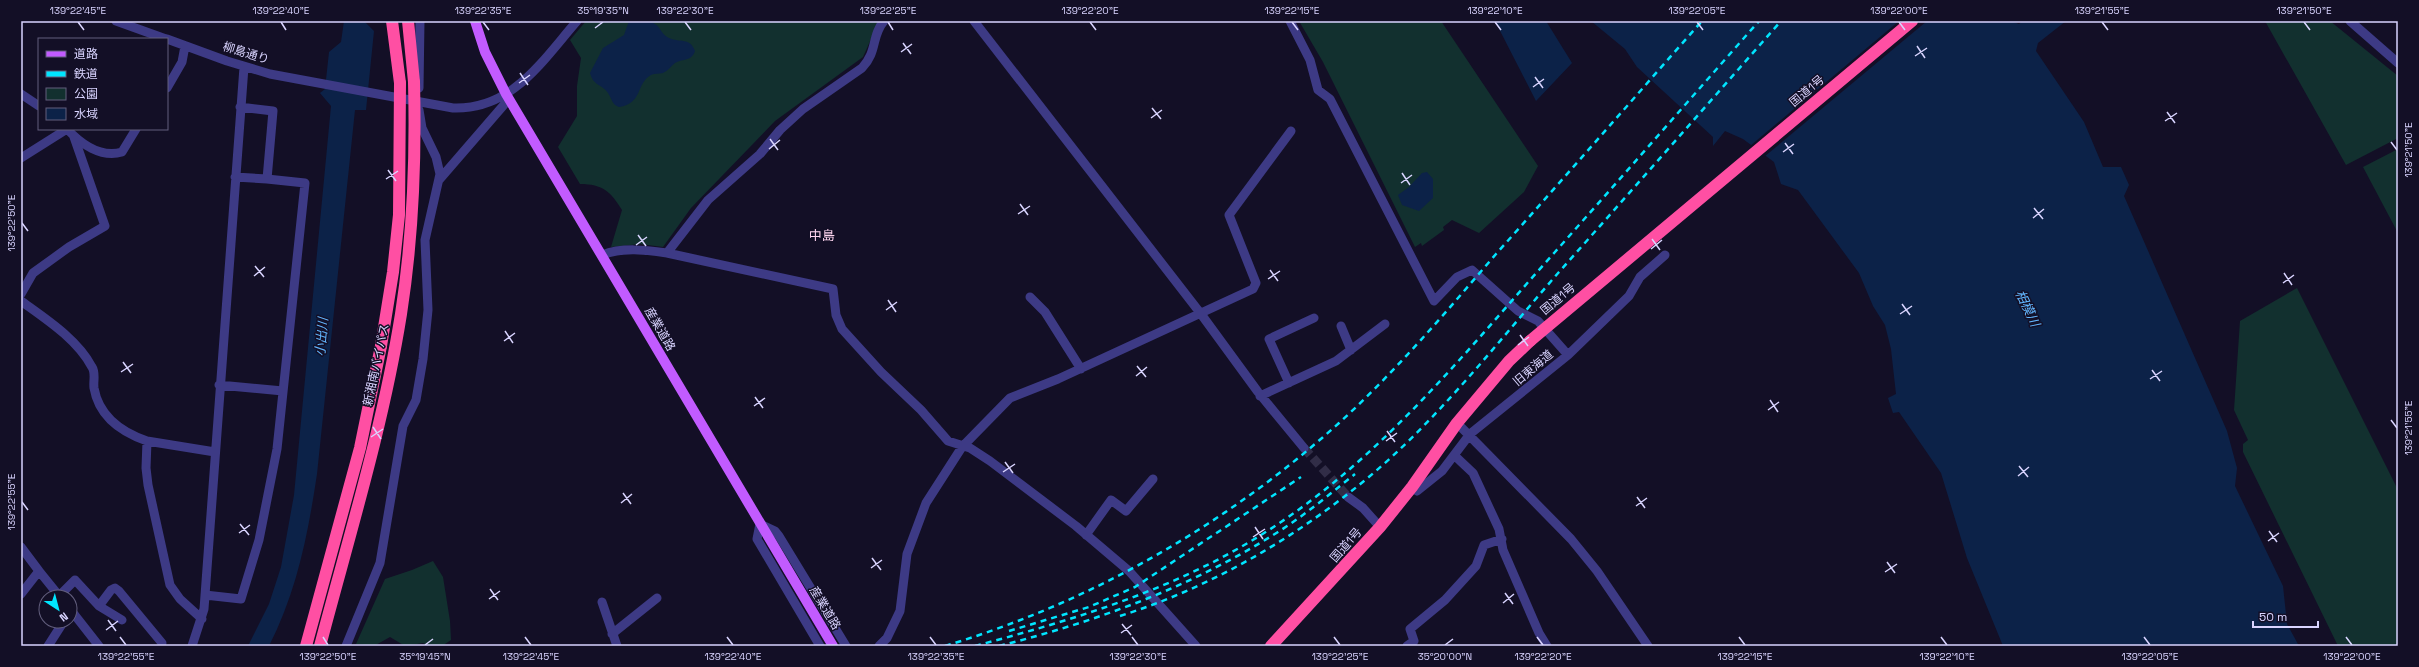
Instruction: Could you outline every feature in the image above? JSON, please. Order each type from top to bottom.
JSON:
[{"type":"highway","name":"新湘南バイパス","points":[[306,646],[360,448],[390,291],[400,215],[400,83],[392,21]]},
{"type":"highway","name":"新湘南バイパス","points":[[320,646],[374,440],[400,314],[414,185],[414,82],[408,21]]},
{"type":"highway","name":"国道1号","points":[[1271,646],[1380,527],[1412,487],[1457,423],[1509,361],[1530,341],[1912,21]]},
{"type":"main road","name":"産業道路","points":[[475,21],[486,52],[508,96],[833,646]]},
{"type":"street","name":"柳島通り","points":[[116,21],[163,38]]},
{"type":"street","points":[[346,646],[380,563],[403,426],[416,400],[423,359],[428,310],[425,240],[440,180],[439,166],[436,157],[420,120],[420,21]]},
{"type":"street","points":[[440,180],[508,96],[520,86],[577,21]]},
{"type":"street","points":[[667,253],[708,200],[760,154],[780,130],[803,109],[862,68],[870,59],[878,30],[884,21]]},
{"type":"street","points":[[974,21],[1201,314],[1260,396],[1304,448]]},
{"type":"street","points":[[1290,21],[1310,60],[1318,90],[1330,99],[1434,300],[1457,277],[1472,270],[1518,311],[1538,320],[1568,355]]},
{"type":"street","points":[[2350,21],[2398,63]]},
{"type":"street","name":"柳島通り","points":[[168,40],[244,66],[419,102]]},
{"type":"street","points":[[168,86],[182,62],[185,46]]},
{"type":"street","points":[[192,646],[202,619],[206,595],[219,385],[244,66]]},
{"type":"street","points":[[21,94],[38,105]]},
{"type":"street","points":[[419,102],[464,109],[480,106],[508,96]]},
{"type":"street","points":[[240,107],[273,111],[267,179]]},
{"type":"street","points":[[21,158],[65,130]]},
{"type":"street","points":[[68,130],[74,137],[98,152],[113,155],[122,152],[135,130]]},
{"type":"street","points":[[880,646],[886,638],[900,611],[907,554],[926,503],[962,447],[1010,398],[1081,369],[1253,289],[1256,283],[1229,215],[1291,131]]},
{"type":"street","points":[[21,294],[33,273],[69,247],[105,226],[74,137]]},
{"type":"street","points":[[206,595],[242,599],[259,540],[271,486],[305,183],[235,176]]},
{"type":"street","points":[[602,255],[610,252],[638,249],[667,253],[833,289],[836,315],[842,329],[881,372],[921,410],[948,441],[962,447],[970,448],[990,461],[1086,535],[1129,571],[1196,646]]},
{"type":"street","name":"旧東海道","points":[[1412,487],[1417,491],[1431,482],[1455,456],[1470,434],[1568,355],[1629,296],[1640,277],[1666,255]]},
{"type":"street","points":[[1030,297],[1045,312],[1081,369]]},
{"type":"street","points":[[21,301],[62,331],[92,366],[97,399],[109,419],[118,428],[147,441],[215,452]]},
{"type":"street","points":[[1288,383],[1269,339],[1314,318]]},
{"type":"street","points":[[1260,396],[1336,361],[1385,324]]},
{"type":"street","points":[[1341,326],[1352,350]]},
{"type":"street","points":[[219,385],[282,391]]},
{"type":"street","points":[[1457,423],[1470,434],[1571,539],[1597,571],[1648,646]]},
{"type":"street","points":[[147,441],[146,468],[148,485],[170,585],[180,599],[202,619]]},
{"type":"street","points":[[1455,456],[1473,473],[1502,539],[1503,550],[1539,633],[1547,646]]},
{"type":"street","points":[[1086,535],[1111,500],[1126,510],[1153,479]]},
{"type":"street","points":[[1348,497],[1363,508],[1380,527]]},
{"type":"street","points":[[820,646],[757,539],[760,524],[775,531],[779,536],[846,646]]},
{"type":"street","points":[[1407,646],[1414,641],[1410,629],[1445,600],[1476,566],[1484,545],[1502,539]]},
{"type":"street","points":[[21,547],[54,589]]},
{"type":"street","points":[[21,594],[39,571]]},
{"type":"street","points":[[67,589],[75,580],[99,606],[122,620]]},
{"type":"street","points":[[99,606],[111,590],[115,588],[120,591],[162,644]]},
{"type":"street","points":[[612,634],[657,598]]},
{"type":"street","points":[[602,602],[617,646]]},
{"type":"street","points":[[78,621],[99,646]]},
{"type":"street","points":[[48,646],[59,629]]},
{"type":"green space","points":[[586,21],[879,21],[863,57],[775,121],[691,208],[663,247],[640,244],[611,247],[622,210],[614,198],[606,190],[588,184],[580,184],[558,147],[577,116],[577,86],[581,58],[570,40]]},
{"type":"green space","points":[[1299,21],[1441,21],[1538,166],[1524,192],[1479,233],[1452,220],[1443,227],[1444,230],[1422,246],[1421,243],[1415,247],[1323,62]]},
{"type":"green space","points":[[2265,21],[2330,21],[2398,76],[2398,138],[2346,165]]},
{"type":"green space","points":[[2398,149],[2398,233],[2363,167]]},
{"type":"green space","points":[[2297,288],[2398,490],[2398,646],[2338,646],[2243,452],[2243,444],[2248,440],[2234,410],[2240,321]]},
{"type":"green space","points":[[433,561],[443,577],[450,621],[451,640],[442,646],[429,646],[423,643],[405,646],[390,637],[374,646],[356,644],[385,579]]},
{"type":"water","name":"小出川","points":[[344,21],[364,21],[374,31],[366,110],[355,110],[317,474],[310,518],[300,562],[279,625],[269,646],[248,646],[269,604],[281,567],[294,495],[331,106],[320,93],[325,89],[329,52],[341,42]]},
{"type":"water","points":[[629,21],[646,21],[654,23],[666,36],[687,42],[695,51],[691,57],[675,63],[665,72],[651,75],[643,83],[636,98],[632,102],[619,107],[613,103],[608,93],[594,81],[590,73],[603,48],[624,35]]},
{"type":"water","points":[[1495,21],[1546,21],[1572,63],[1536,101]]},
{"type":"water","name":"相模川","points":[[1591,21],[2011,21],[2019,24],[2022,21],[2066,21],[2038,43],[2036,51],[2084,122],[2103,167],[2121,167],[2129,185],[2124,196],[2227,431],[2237,468],[2235,486],[2283,586],[2287,624],[2299,646],[2003,646],[1967,558],[1941,473],[1899,412],[1893,413],[1888,398],[1896,394],[1891,349],[1885,325],[1873,306],[1859,273],[1798,190],[1781,184],[1774,162],[1743,139],[1725,131],[1713,146],[1713,137],[1637,67],[1625,49]]},
{"type":"water","points":[[1427,172],[1433,179],[1433,198],[1419,211],[1402,205],[1398,195],[1409,187],[1422,173]]},
{"type":"pier","points":[[1899,21],[1927,21],[1764,157],[1750,146]]},
{"type":"tunnel","points":[[1304,448],[1348,497]]},
{"type":"railway","points":[[945,646],[999,628],[1052,607],[1104,583],[1203,527],[1250,495],[1296,460],[1339,423],[1401,362],[1702,21]]},
{"type":"railway","points":[[975,646],[1092,612],[1204,567],[1240,548],[1275,526],[1311,500],[1379,443],[1441,380],[1759,21]]},
{"type":"railway","points":[[1120,616],[1153,605],[1217,577],[1279,542],[1336,503],[1391,458],[1466,381],[1559,272],[1781,21]]},
{"type":"railway","points":[[999,646],[1108,613],[1178,586],[1212,570],[1278,532],[1355,474]]},
{"type":"railway","points":[[1009,631],[1089,607],[1135,587],[1301,477]]},
{"type":"district","name":"中島","points":[[822,235]]}]
